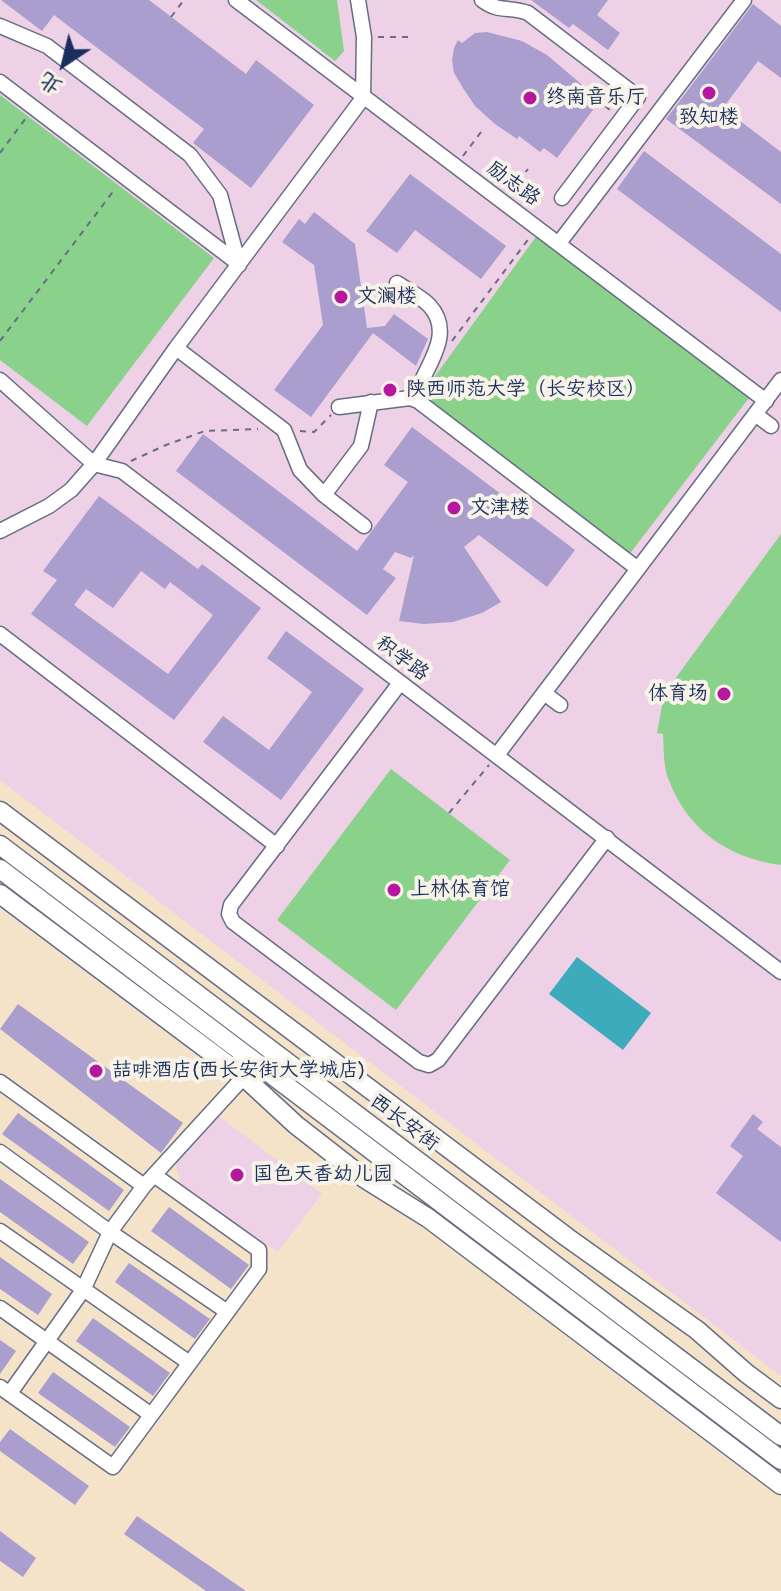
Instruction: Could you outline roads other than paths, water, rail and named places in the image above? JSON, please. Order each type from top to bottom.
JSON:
[{"type":"main road","points":[[0,811],[568,1238],[697,1330],[781,1399]]},
{"type":"main road","name":"西长安街","points":[[0,845],[781,1436]]},
{"type":"main road","name":"西长安街","points":[[0,869],[250,1070],[781,1460]]},
{"type":"main road","points":[[0,894],[250,1070],[296,1125],[364,1178],[428,1218],[781,1485]]},
{"type":"street","name":"励志路","points":[[236,0],[766,401]]},
{"type":"street","points":[[0,531],[49,506],[71,490],[94,464],[176,348],[363,98],[364,37],[358,0]]},
{"type":"street","points":[[482,0],[502,11],[515,8],[528,13],[638,97],[562,198]]},
{"type":"street","points":[[559,243],[744,0]]},
{"type":"street","points":[[0,26],[47,46],[190,155],[220,195],[239,265]]},
{"type":"street","points":[[0,82],[239,265]]},
{"type":"street","points":[[397,283],[427,304],[438,317],[440,342],[414,399]]},
{"type":"street","points":[[176,348],[284,430],[300,470],[324,495],[364,526]]},
{"type":"street","name":"积学路","points":[[0,380],[94,464],[122,471],[781,972]]},
{"type":"street","points":[[497,755],[781,380]]},
{"type":"street","points":[[339,407],[414,399],[638,569]]},
{"type":"street","points":[[324,495],[361,446],[371,402]]},
{"type":"street","points":[[755,414],[771,426]]},
{"type":"street","points":[[0,634],[277,846]]},
{"type":"street","points":[[400,683],[231,905],[229,914],[233,922],[419,1062],[429,1065],[438,1060],[607,838]]},
{"type":"street","points":[[544,693],[560,705]]},
{"type":"street","points":[[0,1082],[149,1180],[259,1250],[259,1269],[113,1467],[5,1390],[48,1341],[83,1290],[110,1232],[149,1180],[250,1070]]},
{"type":"street","points":[[0,1152],[226,1311]]},
{"type":"street","points":[[0,1231],[188,1362]]},
{"type":"street","points":[[0,1308],[150,1414]]},
{"type":"water","points":[[577,957],[651,1013],[623,1050],[549,994]]},
{"type":"place","name":"致知楼","points":[[709,93]]},
{"type":"place","name":"终南音乐厅","points":[[530,98]]},
{"type":"place","name":"文澜楼","points":[[341,297]]},
{"type":"place","name":"陕西师范大学（长安校区）","points":[[390,390]]},
{"type":"place","name":"文津楼","points":[[454,508]]},
{"type":"place","name":"体育场","points":[[724,694]]},
{"type":"place","name":"上林体育馆","points":[[394,890]]},
{"type":"place","name":"喆啡酒店(西长安街大学城店)","points":[[96,1071]]},
{"type":"place","name":"国色天香幼儿园","points":[[237,1175]]}]
